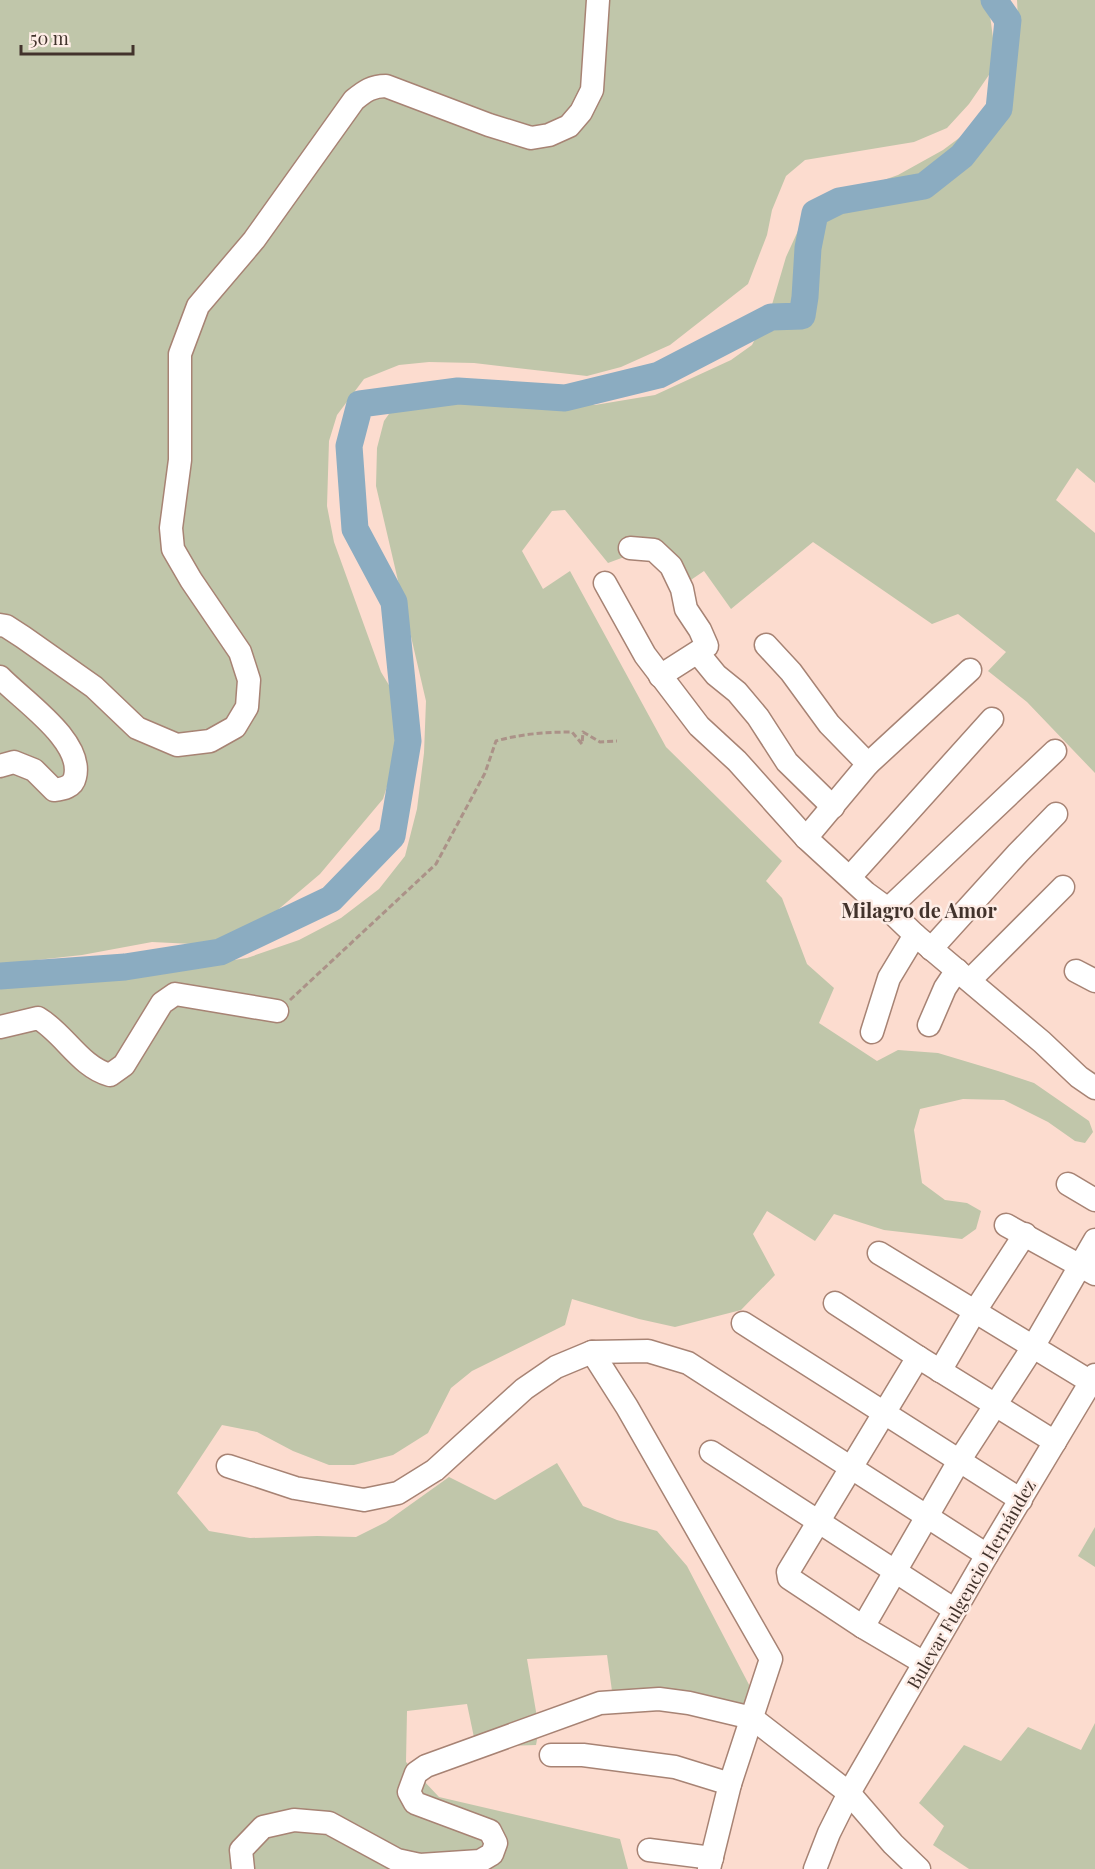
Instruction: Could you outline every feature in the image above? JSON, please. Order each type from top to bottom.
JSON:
[{"type":"street","points":[[0,625],[6,626],[23,637],[94,687],[137,728],[177,746],[210,741],[235,727],[248,707],[249,680],[240,652],[173,549],[171,528],[180,460],[180,354],[198,306],[254,240],[354,100],[365,90],[386,86],[489,125],[531,138],[549,135],[569,126],[581,112],[592,90],[598,0]]},
{"type":"street","points":[[630,548],[654,550],[671,566],[682,589],[686,609],[700,630],[707,646],[660,676]]},
{"type":"street","points":[[604,583],[645,655],[699,726],[737,761],[806,838],[866,893],[888,909],[1079,1077],[1095,1088]]},
{"type":"street","points":[[766,645],[791,672],[829,724],[868,764]]},
{"type":"street","points":[[698,653],[716,675],[736,692],[758,717],[787,762],[833,807]]},
{"type":"street","points":[[806,838],[868,764],[970,670]]},
{"type":"street","points":[[0,677],[60,733],[72,750],[77,767],[75,781],[65,789],[54,790],[34,770],[14,762],[0,766]]},
{"type":"street","points":[[850,877],[992,719]]},
{"type":"street","points":[[888,909],[1055,751]]},
{"type":"street","points":[[872,1032],[889,978],[923,942],[1056,814]]},
{"type":"street","points":[[929,1025],[945,988],[964,975],[1063,886]]},
{"type":"street","points":[[0,1027],[38,1017],[49,1024],[96,1071],[110,1075],[124,1065],[162,1003],[175,994],[277,1011]]},
{"type":"street","points":[[1068,1184],[1095,1200]]},
{"type":"street","points":[[940,1371],[975,1311],[1016,1229],[1088,1269]]},
{"type":"street","points":[[863,1627],[959,1461],[1033,1347],[1088,1269],[1095,1240]]},
{"type":"street","points":[[879,1253],[1033,1347],[1093,1379]]},
{"type":"street","points":[[835,1303],[1055,1442]]},
{"type":"street","points":[[743,1323],[1020,1500]]},
{"type":"street","points":[[228,1467],[295,1488],[364,1500],[398,1493],[435,1470],[524,1389],[556,1367],[592,1352],[648,1351],[688,1363],[987,1555]]},
{"type":"street","points":[[592,1352],[627,1407],[771,1659],[730,1784],[710,1863],[650,1850]]},
{"type":"street","points":[[918,1357],[788,1572],[789,1578],[863,1627],[924,1663]]},
{"type":"street","name":"Bulevar Fulgencio Hernández","points":[[815,1869],[829,1833],[849,1793],[987,1555],[1093,1379]]},
{"type":"street","points":[[711,1452],[955,1610]]},
{"type":"street","points":[[243,1869],[241,1850],[263,1827],[294,1820],[329,1823],[397,1860],[420,1865],[480,1861],[492,1854],[496,1843],[490,1831],[415,1803],[409,1792],[416,1773],[426,1766],[600,1703],[669,1700],[752,1719],[849,1793],[893,1844],[919,1869]]},
{"type":"street","points":[[551,1755],[583,1755],[675,1767],[730,1784]]},
{"type":"path","points":[[277,1011],[436,864],[485,773],[496,741],[513,736],[560,732],[572,732],[582,744],[583,732],[600,742],[617,741]]},
{"type":"green space","points":[[0,0],[984,0],[990,15],[993,38],[993,69],[969,104],[947,128],[914,142],[805,160],[786,176],[772,210],[767,235],[748,284],[670,345],[621,367],[587,376],[474,363],[429,362],[399,365],[364,379],[337,415],[329,441],[327,506],[334,542],[381,672],[398,700],[406,728],[383,799],[320,874],[267,919],[242,935],[193,944],[152,942],[82,955],[0,964]]},
{"type":"green space","points":[[1017,0],[1095,0],[1095,483],[1077,468],[1056,500],[1095,533],[1095,773],[1027,702],[988,671],[1006,652],[958,614],[932,624],[813,542],[731,609],[704,571],[682,586],[654,546],[608,563],[565,510],[552,511],[522,551],[543,589],[570,571],[666,747],[782,861],[766,881],[782,898],[807,964],[834,988],[819,1023],[877,1061],[898,1050],[938,1053],[1034,1083],[1089,1121],[1093,1132],[1085,1143],[1075,1141],[1048,1122],[1004,1100],[963,1099],[920,1109],[914,1130],[922,1183],[945,1200],[967,1203],[981,1211],[976,1229],[962,1239],[884,1230],[834,1214],[815,1241],[767,1211],[753,1234],[775,1275],[741,1310],[675,1327],[572,1299],[565,1325],[472,1371],[451,1388],[428,1433],[393,1455],[354,1465],[329,1465],[293,1451],[257,1432],[222,1425],[177,1493],[209,1531],[250,1538],[356,1537],[386,1522],[449,1477],[495,1500],[557,1463],[583,1506],[617,1520],[657,1531],[687,1566],[757,1700],[747,1715],[690,1693],[612,1691],[607,1655],[527,1659],[539,1729],[536,1745],[476,1747],[467,1704],[407,1711],[406,1762],[439,1797],[620,1839],[628,1869],[0,1869],[0,983],[25,982],[132,968],[208,964],[247,958],[299,940],[341,918],[379,889],[405,856],[417,809],[424,753],[426,701],[376,486],[377,448],[384,421],[398,401],[442,398],[520,399],[563,400],[595,405],[655,395],[731,360],[752,345],[771,308],[786,257],[803,220],[853,191],[898,175],[943,150],[986,118],[1002,93],[1019,39]]},
{"type":"green space","points":[[1095,1527],[1095,1567],[1078,1556]]},
{"type":"green space","points":[[1095,1723],[1095,1869],[969,1869],[933,1845],[944,1826],[919,1803],[964,1745],[1001,1761],[1028,1727],[1081,1750]]},
{"type":"waterway","points":[[0,976],[125,967],[220,952],[331,899],[392,836],[408,741],[394,602],[355,529],[349,446],[360,404],[458,391],[565,398],[659,375],[771,317],[802,316],[808,248],[815,213],[839,201],[924,186],[962,156],[999,109],[1008,20],[994,0]]},
{"type":"district","name":"Milagro de Amor","points":[[919,909]]}]
